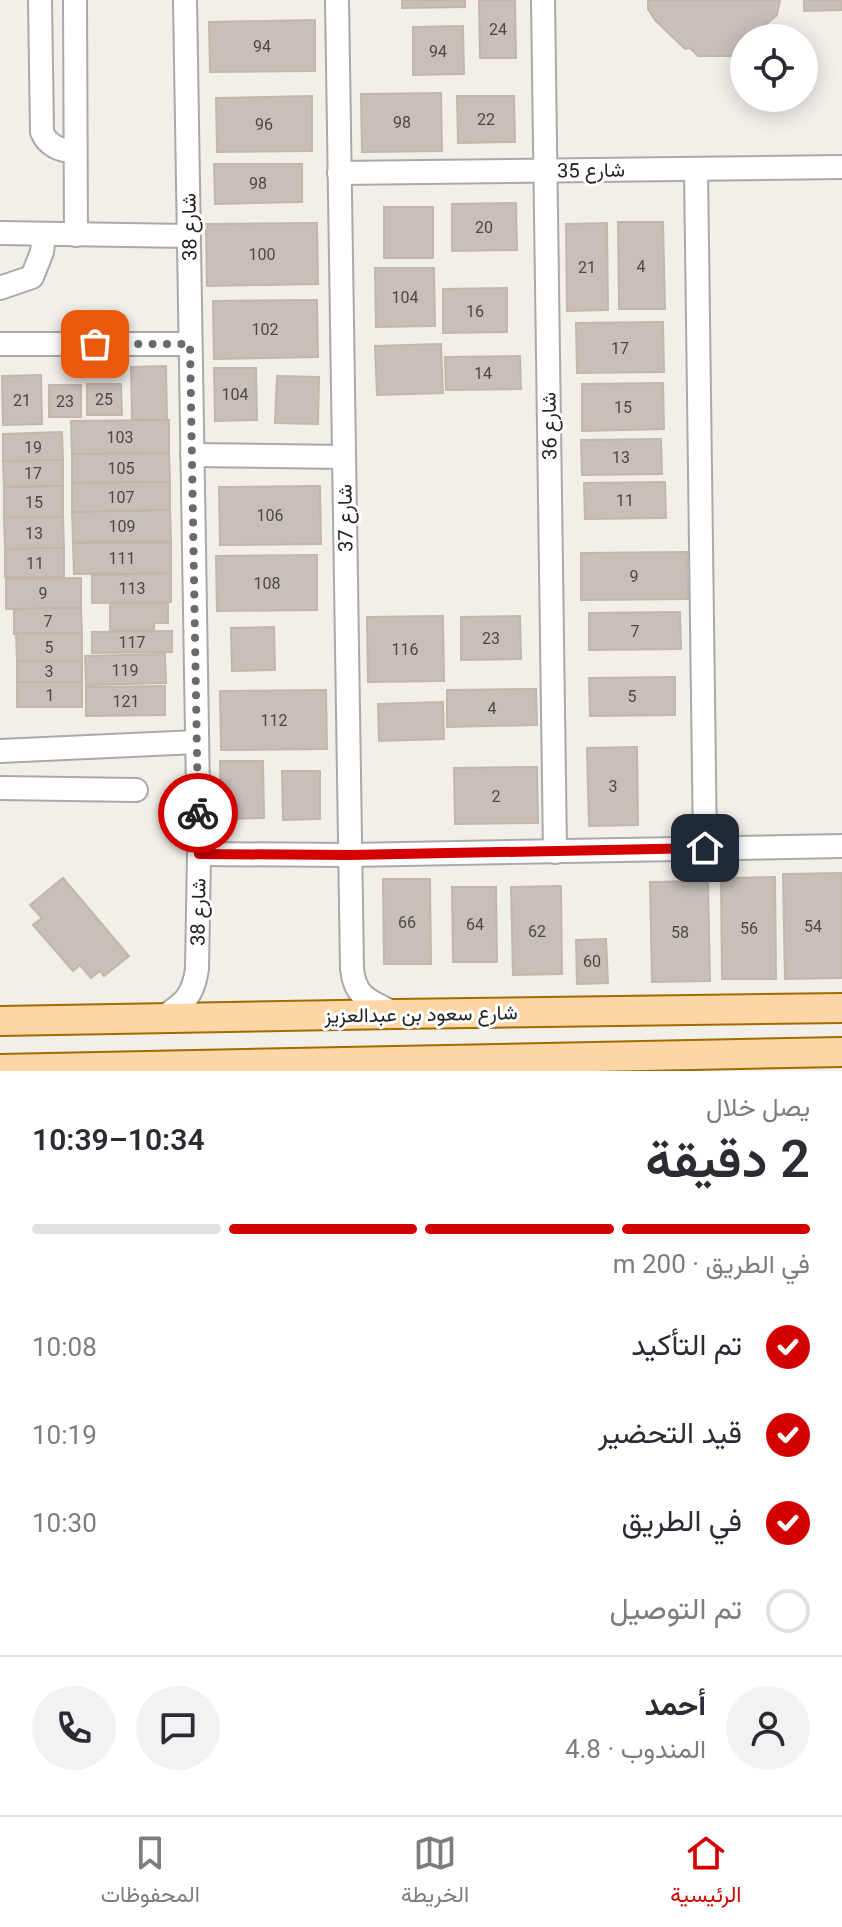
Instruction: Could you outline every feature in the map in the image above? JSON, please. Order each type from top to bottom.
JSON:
[{"type":"main road","name":"شارع سعود بن عبدالعزيز","points":[[0,1021],[842,1008]]},
{"type":"main road","points":[[481,1058],[513,1041],[617,1039],[626,1032],[629,1011]]},
{"type":"main road","points":[[667,1011],[658,1025],[657,1033],[658,1041],[668,1055]]},
{"type":"main road","points":[[0,1069],[343,1066],[481,1058],[842,1052]]},
{"type":"street","points":[[40,0],[42,132],[55,148],[75,152]]},
{"type":"street","points":[[75,0],[76,235]]},
{"type":"street","name":"شارع 38","points":[[162,1018],[182,1005],[195,984],[199,854],[185,0]]},
{"type":"street","name":"شارع 37","points":[[337,0],[353,983],[358,992],[370,1001],[395,1014]]},
{"type":"street","name":"شارع 36","points":[[543,0],[555,852]]},
{"type":"street","name":"شارع 35","points":[[339,173],[842,167]]},
{"type":"street","points":[[696,169],[705,848]]},
{"type":"street","points":[[0,233],[189,236]]},
{"type":"street","points":[[0,288],[32,277],[42,252],[44,234]]},
{"type":"street","points":[[0,344],[190,344]]},
{"type":"street","points":[[192,455],[344,457]]},
{"type":"street","points":[[0,751],[197,742]]},
{"type":"street","points":[[0,788],[136,790]]},
{"type":"street","points":[[199,854],[350,855],[842,846]]},
{"type":"building","points":[[402,0],[465,0],[465,7],[402,8]]},
{"type":"building","points":[[479,0],[515,0],[516,58],[480,58]]},
{"type":"building","points":[[648,0],[780,0],[777,15],[767,24],[730,24],[730,56],[698,56],[690,48],[685,49],[648,9]]},
{"type":"building","points":[[804,0],[842,0],[842,10],[804,11]]},
{"type":"building","points":[[315,20],[315,71],[210,72],[209,22]]},
{"type":"building","points":[[463,26],[464,74],[413,75],[413,27]]},
{"type":"building","points":[[441,93],[442,151],[362,152],[361,94]]},
{"type":"building","points":[[312,96],[312,151],[217,152],[216,98]]},
{"type":"building","points":[[457,96],[514,96],[515,142],[458,143]]},
{"type":"building","points":[[214,164],[302,164],[302,202],[215,204]]},
{"type":"building","points":[[516,203],[517,250],[452,251],[452,204]]},
{"type":"building","points":[[384,207],[433,207],[433,258],[384,258]]},
{"type":"building","points":[[618,222],[663,222],[665,309],[619,309]]},
{"type":"building","points":[[317,223],[318,284],[207,286],[206,224]]},
{"type":"building","points":[[607,223],[608,310],[567,311],[566,224]]},
{"type":"building","points":[[375,268],[434,268],[435,326],[376,327]]},
{"type":"building","points":[[507,288],[507,332],[443,333],[443,289]]},
{"type":"building","points":[[317,300],[318,357],[214,359],[213,301]]},
{"type":"building","points":[[663,322],[664,372],[577,373],[576,323]]},
{"type":"building","points":[[441,344],[443,393],[377,395],[375,346]]},
{"type":"building","points":[[520,356],[521,389],[446,390],[445,357]]},
{"type":"building","points":[[166,366],[167,420],[132,420],[131,367]]},
{"type":"building","points":[[214,368],[256,368],[257,420],[215,421]]},
{"type":"building","points":[[41,375],[42,424],[3,425],[2,376]]},
{"type":"building","points":[[277,376],[319,377],[318,424],[275,423]]},
{"type":"building","points":[[663,383],[664,429],[582,431],[582,384]]},
{"type":"building","points":[[87,384],[121,384],[122,415],[87,415]]},
{"type":"building","points":[[49,385],[81,385],[81,417],[49,417]]},
{"type":"building","points":[[169,420],[169,453],[72,454],[71,421]]},
{"type":"building","points":[[62,432],[63,460],[3,461],[3,434]]},
{"type":"building","points":[[661,439],[662,474],[582,475],[581,440]]},
{"type":"building","points":[[169,453],[170,482],[72,483],[72,454]]},
{"type":"building","points":[[63,460],[63,486],[4,487],[3,461]]},
{"type":"building","points":[[170,482],[170,510],[72,512],[72,483]]},
{"type":"building","points":[[665,482],[666,518],[585,519],[584,483]]},
{"type":"building","points":[[63,486],[63,517],[4,517],[4,487]]},
{"type":"building","points":[[320,486],[321,544],[220,545],[219,487]]},
{"type":"building","points":[[170,510],[171,541],[73,542],[72,512]]},
{"type":"building","points":[[4,517],[63,517],[64,548],[5,549]]},
{"type":"building","points":[[171,542],[171,573],[74,574],[73,543]]},
{"type":"building","points":[[64,548],[64,577],[5,577],[5,549]]},
{"type":"building","points":[[687,552],[688,599],[581,600],[581,553]]},
{"type":"building","points":[[317,555],[317,610],[217,611],[216,556]]},
{"type":"building","points":[[171,573],[171,602],[92,603],[92,575]]},
{"type":"building","points":[[81,578],[81,608],[6,609],[6,579]]},
{"type":"building","points":[[110,603],[168,603],[168,623],[154,623],[154,630],[110,630]]},
{"type":"building","points":[[81,608],[82,633],[14,634],[14,609]]},
{"type":"building","points":[[680,612],[681,649],[589,650],[589,613]]},
{"type":"building","points":[[443,616],[444,681],[368,682],[367,617]]},
{"type":"building","points":[[520,616],[521,659],[461,660],[461,617]]},
{"type":"building","points":[[274,627],[275,670],[232,671],[231,628]]},
{"type":"building","points":[[172,631],[172,652],[92,653],[92,632]]},
{"type":"building","points":[[16,633],[82,633],[82,661],[17,661]]},
{"type":"building","points":[[165,654],[166,683],[86,685],[85,656]]},
{"type":"building","points":[[17,661],[82,661],[82,682],[17,682]]},
{"type":"building","points":[[675,677],[675,715],[590,716],[589,678]]},
{"type":"building","points":[[17,682],[82,682],[82,707],[17,707]]},
{"type":"building","points":[[165,686],[165,715],[86,716],[86,687]]},
{"type":"building","points":[[536,689],[537,725],[447,727],[447,690]]},
{"type":"building","points":[[326,690],[327,749],[221,750],[220,691]]},
{"type":"building","points":[[443,702],[444,739],[379,741],[378,704]]},
{"type":"building","points":[[637,747],[638,825],[589,826],[587,748]]},
{"type":"building","points":[[220,761],[263,761],[264,818],[221,819]]},
{"type":"building","points":[[537,767],[538,823],[455,824],[454,768]]},
{"type":"building","points":[[282,771],[320,771],[320,819],[283,820]]},
{"type":"building","points":[[842,873],[842,978],[785,979],[783,874]]},
{"type":"building","points":[[775,877],[776,979],[722,979],[721,878]]},
{"type":"building","points":[[63,878],[129,956],[104,976],[100,971],[91,978],[80,965],[73,971],[33,925],[42,918],[30,905]]},
{"type":"building","points":[[383,879],[430,879],[431,964],[384,964]]},
{"type":"building","points":[[708,881],[710,981],[652,982],[650,882]]},
{"type":"building","points":[[561,886],[562,974],[513,975],[511,887]]},
{"type":"building","points":[[452,887],[496,887],[497,962],[453,962]]},
{"type":"building","points":[[606,939],[608,983],[577,984],[576,940]]},
{"type":"way so far","points":[[95,344],[190,344],[198,813]]},
{"type":"route","points":[[198,813],[199,854],[350,855],[705,848]]}]
